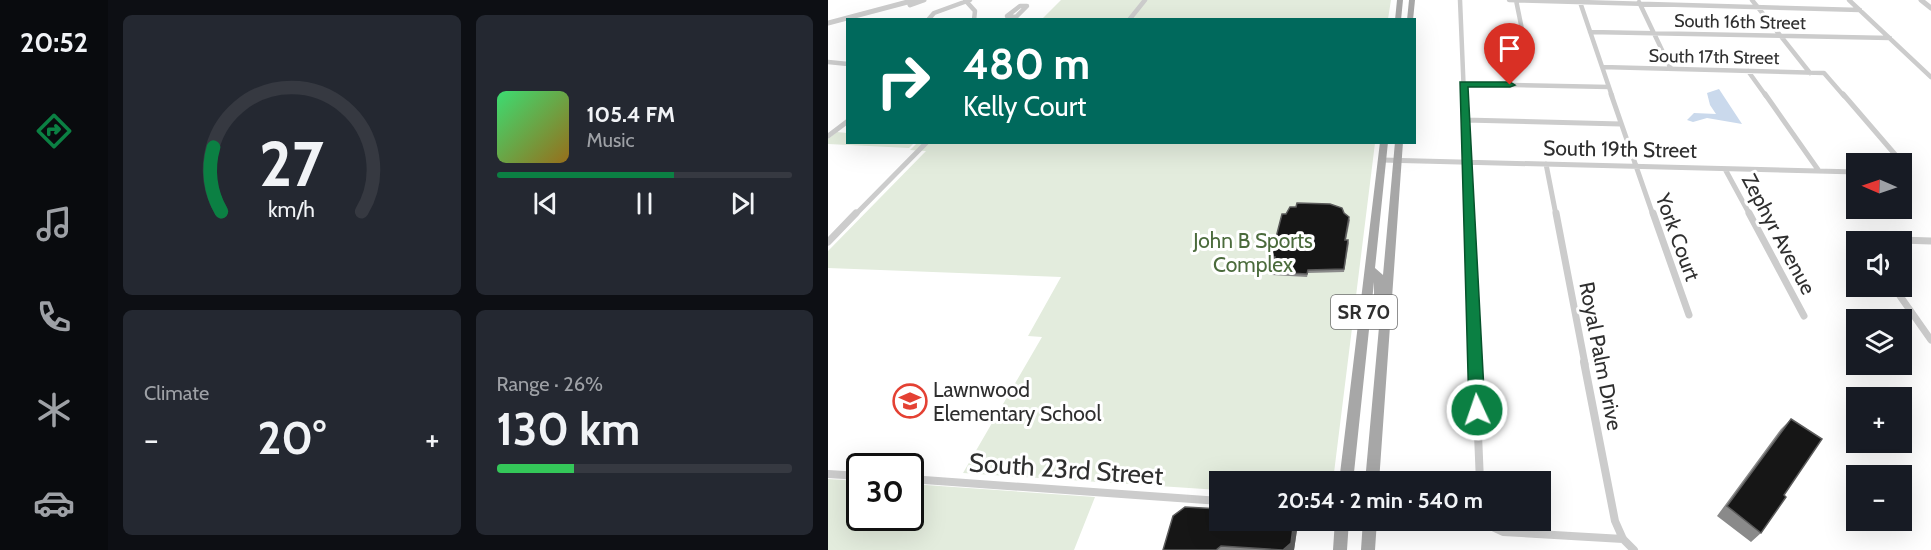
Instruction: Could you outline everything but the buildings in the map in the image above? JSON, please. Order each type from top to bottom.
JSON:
[{"type":"main road","points":[[1398,16],[1400,0]]},
{"type":"main road","points":[[1410,16],[1412,0]]},
{"type":"main road","name":"SR 70","points":[[1347,471],[1384,144]]},
{"type":"main road","name":"SR 70","points":[[1373,471],[1400,144]]},
{"type":"main road","points":[[1369,268],[1379,277],[1380,364]]},
{"type":"main road","points":[[1340,550],[1341,531]]},
{"type":"main road","points":[[1368,550],[1369,531]]},
{"type":"street","points":[[852,18],[915,0]]},
{"type":"street","points":[[865,18],[924,0]]},
{"type":"street","points":[[930,18],[934,13],[968,0],[975,11],[974,18]]},
{"type":"street","points":[[1131,18],[1145,0]]},
{"type":"street","points":[[1460,0],[1480,471]]},
{"type":"street","points":[[1509,0],[1860,10]]},
{"type":"street","points":[[1516,0],[1528,59]]},
{"type":"street","points":[[1752,0],[1810,73]]},
{"type":"street","points":[[1798,0],[1806,8]]},
{"type":"street","points":[[1849,0],[1931,77]]},
{"type":"street","points":[[1921,0],[1931,8]]},
{"type":"street","name":"York Court","points":[[1580,2],[1635,166],[1689,315]]},
{"type":"street","points":[[1639,2],[1671,69]]},
{"type":"street","points":[[1398,16],[1410,16]]},
{"type":"street","points":[[828,25],[846,20]]},
{"type":"street","points":[[828,25],[846,22]]},
{"type":"street","name":"South 16th Street","points":[[1590,32],[1890,38]]},
{"type":"street","points":[[828,62],[846,63]]},
{"type":"street","name":"South 17th Street","points":[[1602,67],[1824,73],[1894,153]]},
{"type":"street","points":[[1749,71],[1819,171]]},
{"type":"street","points":[[1463,84],[1609,87]]},
{"type":"street","points":[[1465,120],[1621,124]]},
{"type":"street","points":[[828,136],[846,123]]},
{"type":"street","points":[[828,242],[925,144]]},
{"type":"street","name":"South 19th Street","points":[[1382,160],[1846,172]]},
{"type":"street","name":"Royal Palm Drive","points":[[1546,164],[1615,521],[1623,539],[1634,550]]},
{"type":"street","name":"Zephyr Avenue","points":[[1725,168],[1804,316]]},
{"type":"street","points":[[1912,240],[1931,241]]},
{"type":"street","points":[[1901,297],[1931,340]]},
{"type":"street","points":[[828,474],[846,475]]},
{"type":"street","name":"South 23rd Street","points":[[924,480],[1209,500]]},
{"type":"street","points":[[1501,531],[1623,539]]},
{"type":"green space","points":[[1061,0],[1391,0],[1388,18],[1043,18]]},
{"type":"green space","points":[[837,132],[846,133],[846,144],[913,144],[909,148],[828,144],[828,139]]},
{"type":"green space","name":"John B Sports Complex","points":[[916,144],[1375,144],[1334,471],[1209,471],[1209,489],[963,473],[1042,337],[1028,336],[1061,277],[828,268],[828,251],[926,151],[910,150]]},
{"type":"green space","points":[[828,479],[846,480],[846,531],[924,531],[924,485],[1095,497],[1074,550],[828,550]]},
{"type":"water","points":[[1719,89],[1742,124],[1707,118],[1693,122],[1687,120],[1694,113],[1716,114],[1710,105],[1707,93]]},
{"type":"place","name":"Lawnwood Elementary School","points":[[910,401]]},
{"type":"route","points":[[1477,410],[1463,84],[1510,85]]}]
